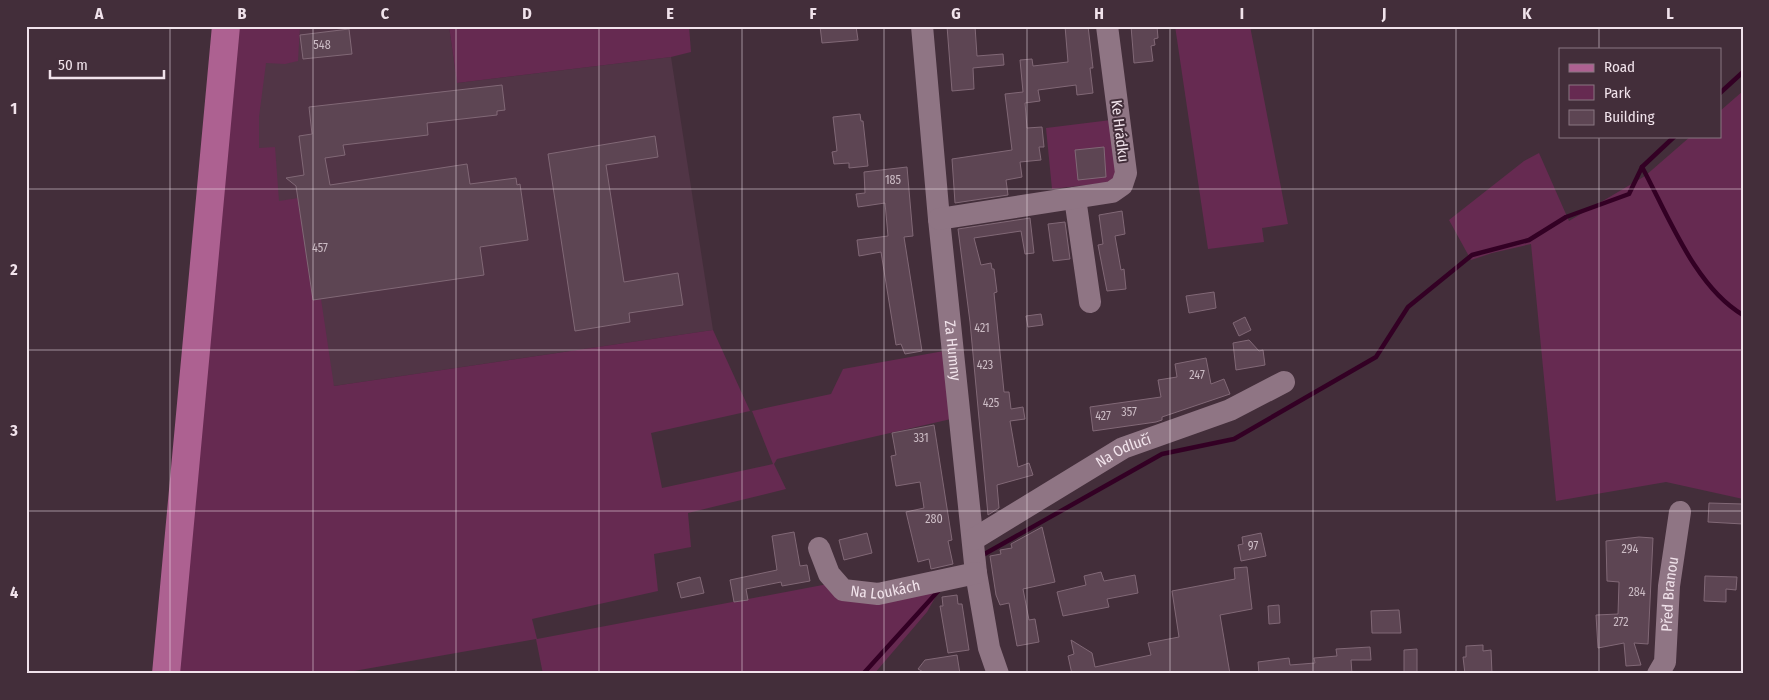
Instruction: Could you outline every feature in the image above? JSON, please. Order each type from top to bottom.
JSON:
[{"type":"main road","points":[[166,674],[226,26]]},
{"type":"street","name":"Za Humny","points":[[922,26],[967,565],[989,648],[998,674]]},
{"type":"street","name":"Ke Hrádku","points":[[939,219],[1112,192],[1122,185],[1125,179],[1107,26]]},
{"type":"street","points":[[1075,198],[1090,302]]},
{"type":"street","name":"Na Odlučí","points":[[967,565],[1123,448],[1230,410],[1284,382]]},
{"type":"street","name":"Před Branou","points":[[1658,674],[1665,662],[1669,586],[1680,512]]},
{"type":"street","name":"Na Loukách","points":[[819,548],[829,574],[843,590],[878,594],[967,565]]},
{"type":"shaded area","points":[[243,26],[449,26],[457,83],[671,57],[713,330],[334,386],[236,110]]},
{"type":"green space","points":[[235,26],[300,26],[298,61],[285,64],[266,63],[259,117],[259,148],[275,147],[279,201],[298,198],[313,300],[321,299],[334,386],[713,330],[750,411],[651,433],[662,488],[773,464],[752,411],[831,394],[843,369],[944,351],[951,419],[777,459],[774,464],[786,489],[688,513],[691,547],[654,554],[658,591],[532,619],[537,639],[828,584],[940,589],[927,612],[874,674],[543,674],[536,639],[337,674],[175,674]]},
{"type":"green space","points":[[449,26],[689,26],[691,52],[671,57],[457,83]]},
{"type":"green space","points":[[1175,26],[1250,26],[1288,224],[1262,228],[1264,242],[1208,249]]},
{"type":"green space","points":[[1743,91],[1743,499],[1666,482],[1556,501],[1531,244],[1471,260],[1449,220],[1524,161],[1539,153],[1569,221],[1645,176],[1689,138],[1722,138],[1722,109]]},
{"type":"green space","points":[[1111,120],[1119,172],[1112,182],[1052,189],[1046,128]]},
{"type":"building","points":[[820,26],[856,26],[858,40],[822,43]]},
{"type":"building","points":[[947,26],[975,26],[977,56],[1003,54],[1004,65],[973,68],[974,89],[952,91]]},
{"type":"building","points":[[1065,26],[1088,26],[1093,68],[1090,68],[1093,93],[1077,95],[1076,85],[1038,90],[1040,101],[1025,103],[1027,128],[1042,127],[1044,147],[1039,147],[1041,160],[1020,162],[1022,177],[1006,180],[1008,195],[955,203],[952,159],[1012,150],[1005,94],[1023,92],[1020,60],[1032,59],[1033,66],[1068,62]]},
{"type":"building","points":[[1131,26],[1157,26],[1158,38],[1154,39],[1155,45],[1151,46],[1153,61],[1134,63]]},
{"type":"building","points":[[349,29],[352,54],[303,59],[300,35]]},
{"type":"building","points":[[502,85],[505,110],[497,111],[497,115],[427,123],[428,135],[343,145],[345,155],[325,158],[330,185],[467,164],[470,184],[516,178],[517,185],[520,184],[528,240],[480,247],[484,275],[313,300],[296,186],[286,178],[304,175],[299,136],[312,134],[309,107]]},
{"type":"building","points":[[860,114],[861,121],[863,121],[868,166],[849,168],[849,163],[834,164],[832,152],[837,151],[833,117]]},
{"type":"building","points":[[655,136],[658,157],[606,165],[624,282],[678,273],[683,305],[629,313],[630,322],[575,331],[548,154]]},
{"type":"building","points":[[1104,147],[1106,177],[1078,180],[1075,150]]},
{"type":"building","points":[[907,167],[913,236],[904,237],[922,351],[905,354],[901,344],[896,345],[881,252],[859,256],[857,240],[888,236],[885,203],[858,207],[856,194],[865,193],[864,172]]},
{"type":"building","points":[[1122,211],[1125,234],[1115,236],[1121,270],[1124,269],[1126,289],[1107,291],[1098,245],[1103,244],[1099,215]]},
{"type":"building","points":[[1030,218],[1034,253],[1025,254],[1021,231],[974,238],[981,265],[991,263],[992,269],[994,269],[997,292],[994,293],[1004,392],[1009,392],[1011,409],[1023,407],[1025,419],[1010,421],[1018,467],[1029,463],[1033,475],[997,485],[999,508],[988,515],[970,322],[958,229]]},
{"type":"building","points":[[1065,222],[1070,259],[1053,261],[1048,224]]},
{"type":"building","points":[[1214,292],[1216,308],[1189,313],[1186,296]]},
{"type":"building","points":[[1041,314],[1043,325],[1028,327],[1026,316]]},
{"type":"building","points":[[1245,317],[1251,330],[1239,336],[1233,323]]},
{"type":"building","points":[[1249,340],[1259,351],[1263,350],[1265,365],[1236,370],[1233,343]]},
{"type":"building","points":[[1206,358],[1211,384],[1224,379],[1230,394],[1162,417],[1162,420],[1156,422],[1093,431],[1090,407],[1161,397],[1158,380],[1177,377],[1175,364]]},
{"type":"building","points":[[934,425],[952,540],[948,541],[953,564],[931,569],[929,559],[918,562],[906,512],[924,508],[920,482],[896,486],[891,456],[896,455],[892,433]]},
{"type":"building","points":[[1709,503],[1743,504],[1743,524],[1708,522]]},
{"type":"building","points":[[1042,527],[1055,582],[1023,589],[1029,620],[1035,619],[1039,642],[1017,646],[1009,603],[1000,605],[996,595],[990,556],[1001,554],[1000,550],[1012,548],[1011,544]]},
{"type":"building","points":[[794,532],[800,566],[807,565],[810,581],[782,586],[781,582],[746,589],[748,600],[734,602],[730,580],[777,570],[772,536]]},
{"type":"building","points":[[867,533],[872,553],[844,560],[839,540]]},
{"type":"building","points":[[1261,533],[1266,556],[1241,561],[1238,545],[1243,544],[1242,537]]},
{"type":"building","points":[[1639,537],[1653,538],[1648,644],[1634,643],[1641,665],[1626,666],[1624,643],[1598,648],[1596,615],[1618,614],[1619,582],[1607,581],[1606,541]]},
{"type":"building","points":[[1247,567],[1252,609],[1220,615],[1230,674],[1072,674],[1068,656],[1074,654],[1071,640],[1092,653],[1095,667],[1151,655],[1148,643],[1179,637],[1172,591],[1235,579],[1234,568]]},
{"type":"building","points":[[1101,572],[1104,581],[1135,575],[1138,593],[1107,599],[1109,607],[1063,616],[1057,592],[1086,585],[1084,576]]},
{"type":"building","points":[[1705,576],[1737,577],[1736,590],[1726,589],[1726,602],[1704,601]]},
{"type":"building","points":[[700,577],[704,593],[681,598],[677,583]]},
{"type":"building","points":[[957,595],[958,604],[962,604],[969,650],[948,653],[940,606],[943,606],[942,597]]},
{"type":"building","points":[[1279,605],[1280,623],[1269,624],[1268,606]]},
{"type":"building","points":[[1399,610],[1401,633],[1372,633],[1371,611]]},
{"type":"building","points":[[1483,645],[1483,651],[1491,650],[1492,674],[1465,674],[1463,657],[1466,657],[1466,646]]},
{"type":"building","points":[[1370,647],[1371,660],[1351,660],[1352,674],[1259,674],[1258,662],[1289,658],[1290,665],[1315,663],[1314,658],[1337,656],[1336,649]]},
{"type":"building","points":[[1417,649],[1417,674],[1404,674],[1404,650]]},
{"type":"building","points":[[957,655],[960,674],[927,674],[918,669],[925,660]]},
{"type":"waterway","points":[[1722,91],[1743,72]]},
{"type":"waterway","points":[[981,556],[1162,454],[1234,439],[1376,357],[1408,307],[1472,255],[1529,240],[1566,217],[1629,194],[1642,167],[1673,138]]},
{"type":"waterway","points":[[1642,167],[1673,228],[1697,269],[1726,303],[1743,315]]},
{"type":"waterway","points":[[863,674],[940,589]]}]
